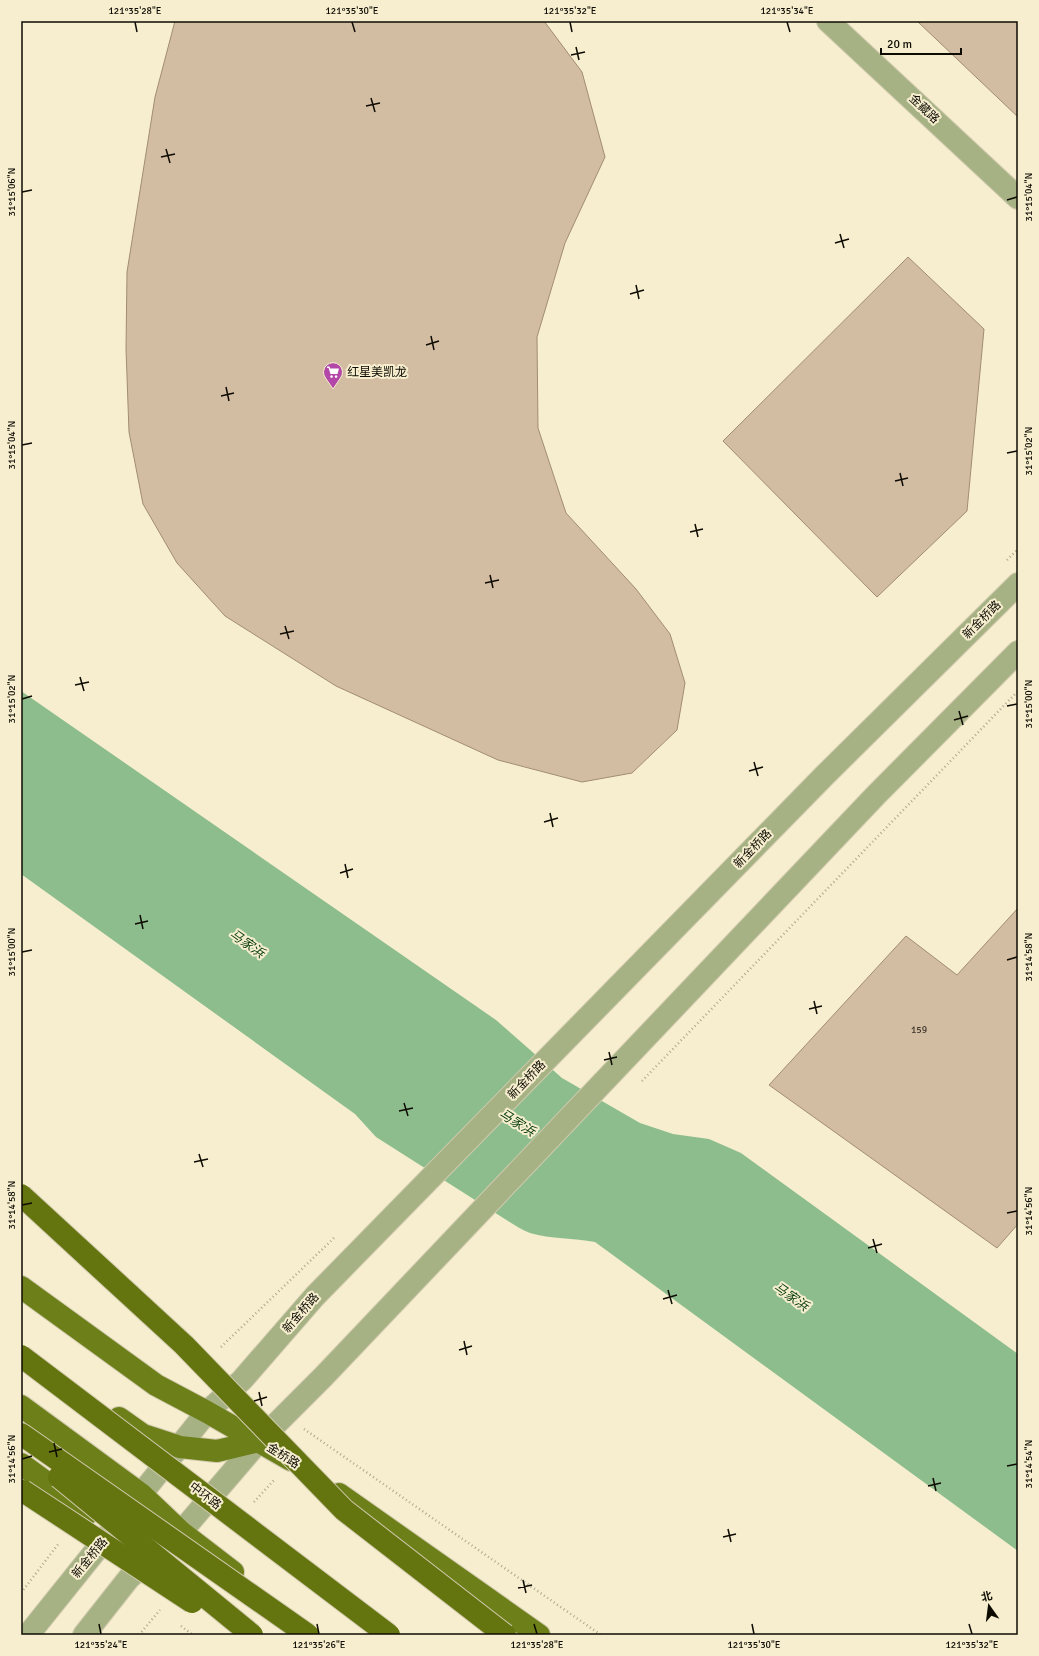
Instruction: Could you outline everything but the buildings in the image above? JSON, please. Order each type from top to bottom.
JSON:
[{"type":"highway","points":[[21,1195],[184,1345],[344,1510],[505,1635]]},
{"type":"highway","name":"中环路","points":[[21,1356],[389,1635]]},
{"type":"highway","points":[[21,1434],[308,1635]]},
{"type":"highway","points":[[21,1445],[252,1635]]},
{"type":"highway","points":[[23,1491],[243,1635]]},
{"type":"main road","name":"金桥路","points":[[21,1286],[156,1385],[208,1412],[291,1460],[539,1635]]},
{"type":"main road","points":[[21,1347],[143,1435],[180,1446],[218,1451],[259,1441]]},
{"type":"main road","points":[[21,1406],[141,1494],[181,1532],[210,1553],[312,1635]]},
{"type":"main road","points":[[21,1464],[112,1530],[181,1532]]},
{"type":"street","name":"金藏路","points":[[828,21],[1018,198]]},
{"type":"street","name":"新金桥路","points":[[28,1635],[208,1412],[242,1380],[315,1296],[825,775],[1018,584]]},
{"type":"street","points":[[84,1635],[129,1578],[181,1532],[259,1441],[876,795],[1018,652]]},
{"type":"path","points":[[642,1081],[1018,691]]},
{"type":"path","points":[[250,1506],[291,1460],[302,1428],[308,1423]]},
{"type":"path","points":[[302,1428],[601,1635]]},
{"type":"path","points":[[139,1635],[160,1609]]},
{"type":"water","name":"马家浜","points":[[21,691],[496,1020],[562,1078],[640,1123],[673,1134],[709,1139],[741,1153],[1018,1354],[1018,1551],[595,1242],[530,1233],[508,1221],[376,1137],[355,1114],[21,874]]},
{"type":"place","name":"红星美凯龙","points":[[333,389]]}]
